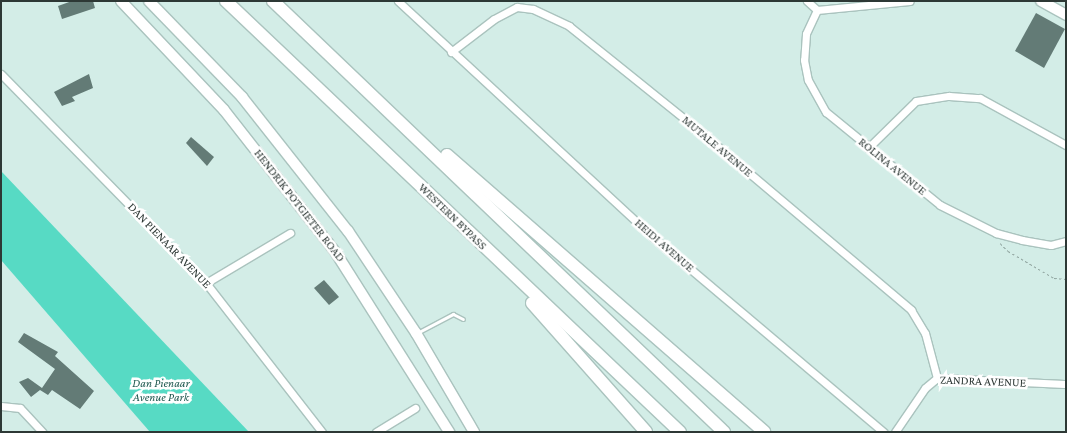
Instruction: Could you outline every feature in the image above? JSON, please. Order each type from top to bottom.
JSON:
[{"type":"highway","name":"WESTERN BYPASS","points":[[226,1],[484,248],[680,432]]},
{"type":"highway","points":[[273,1],[724,432]]},
{"type":"highway","points":[[342,66],[764,432]]},
{"type":"highway","points":[[484,248],[646,432]]},
{"type":"main road","name":"HENDRIK POTGIETER ROAD","points":[[121,1],[224,110],[336,253],[449,432]]},
{"type":"main road","name":"HENDRIK POTGIETER ROAD","points":[[149,1],[242,97],[348,231],[416,333],[474,432]]},
{"type":"main road","points":[[1041,1],[1066,16]]},
{"type":"street","name":"HEIDI AVENUE","points":[[398,1],[655,239],[883,432]]},
{"type":"street","points":[[807,1],[817,10],[910,1]]},
{"type":"street","name":"MUTALE AVENUE","points":[[451,52],[494,19],[517,7],[533,9],[569,26],[696,128],[911,310],[924,333],[937,378]]},
{"type":"street","name":"ROLINA AVENUE","points":[[817,10],[810,22],[804,47],[808,80],[826,112],[940,206],[986,229],[1038,244],[1066,241]]},
{"type":"street","name":"DAN PIENAAR AVENUE","points":[[1,74],[206,283],[322,432]]},
{"type":"street","points":[[868,148],[916,101],[949,96],[980,98],[1066,145]]},
{"type":"street","points":[[206,283],[290,233]]},
{"type":"street","name":"ZANDRA AVENUE","points":[[896,432],[925,388],[937,378],[1066,384]]},
{"type":"street","points":[[1,406],[20,408],[42,432]]},
{"type":"street","points":[[376,432],[416,408]]},
{"type":"lane","points":[[416,333],[453,314],[463,319]]},
{"type":"path","points":[[986,229],[1008,252],[1054,278],[1066,279]]},
{"type":"green space","name":"Dan Pienaar Avenue Park","points":[[1,171],[249,432],[150,432],[1,260]]},
{"type":"building","points":[[72,1],[93,1],[95,8],[62,19],[58,6]]},
{"type":"building","points":[[1036,13],[1065,29],[1044,68],[1015,51]]},
{"type":"building","points":[[89,74],[93,88],[72,97],[75,101],[62,106],[54,92]]},
{"type":"building","points":[[191,137],[214,157],[207,166],[186,143]]},
{"type":"building","points":[[324,280],[339,297],[329,305],[314,288]]},
{"type":"building","points":[[24,333],[58,352],[55,356],[94,391],[80,409],[52,390],[48,395],[40,390],[31,397],[19,382],[28,378],[42,388],[55,369],[18,342]]}]
